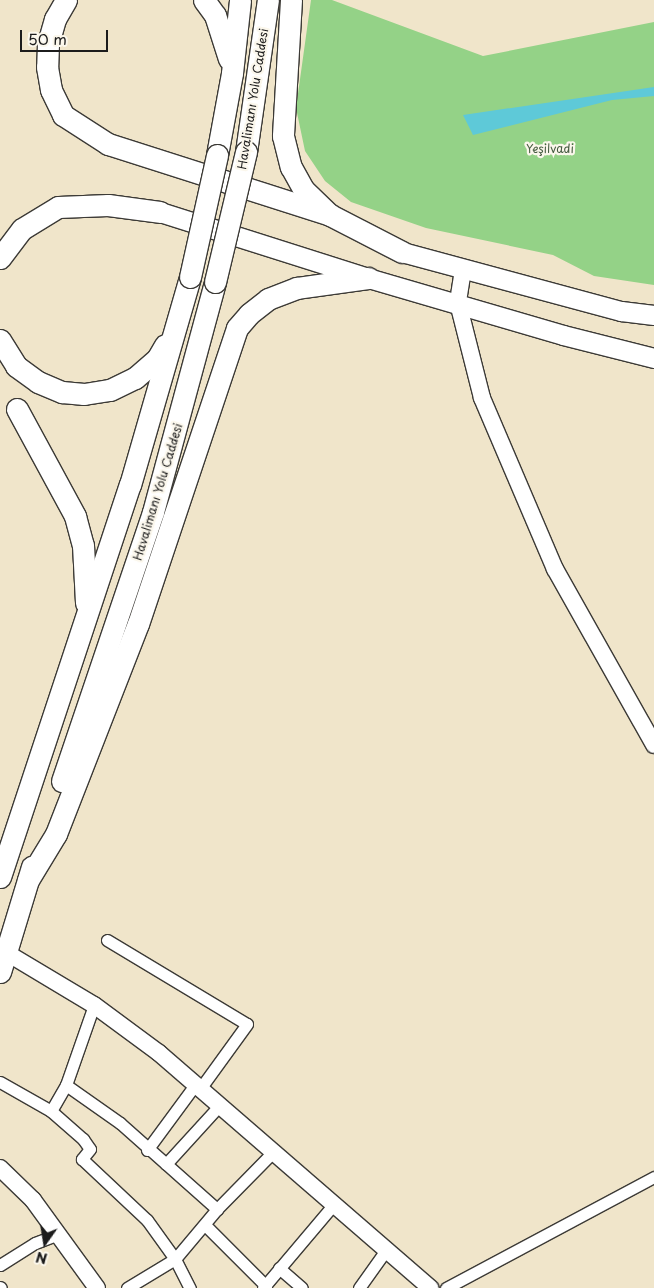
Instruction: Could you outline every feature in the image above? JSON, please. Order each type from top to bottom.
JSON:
[{"type":"highway","points":[[66,0],[50,35],[47,67],[51,90],[63,116],[108,144],[330,215],[402,252]]},
{"type":"highway","points":[[204,0],[215,14],[223,35],[232,73]]},
{"type":"highway","name":"Havalimanı Yolu Caddesi","points":[[0,877],[87,619],[190,277],[217,155],[232,73],[240,0]]},
{"type":"highway","name":"Havalimanı Yolu Caddesi","points":[[3,962],[28,880],[153,512],[215,282],[246,152],[268,0]]},
{"type":"highway","points":[[291,0],[283,136],[291,167],[304,190],[330,215]]},
{"type":"highway","points":[[0,258],[22,229],[58,207],[108,205],[160,212]]},
{"type":"highway","points":[[28,880],[56,834],[138,624],[237,328],[249,314],[268,299],[297,288],[368,278]]},
{"type":"highway","points":[[0,340],[16,366],[38,382],[62,392],[84,394],[110,390],[135,378],[157,359],[178,320]]},
{"type":"highway","points":[[17,409],[75,516],[83,545],[87,619]]},
{"type":"main road","points":[[160,212],[368,278],[654,358]]},
{"type":"main road","points":[[402,252],[463,270],[621,311],[654,315]]},
{"type":"street","points":[[463,270],[458,303],[482,398],[555,569],[654,745]]},
{"type":"street","points":[[107,940],[247,1024],[147,1150]]},
{"type":"street","points":[[3,962],[94,1005],[159,1052],[272,1153],[386,1250],[423,1286]]},
{"type":"street","points":[[51,1111],[66,1086],[94,1005]]},
{"type":"street","points":[[0,1082],[51,1111],[83,1139],[90,1149],[82,1159],[147,1220],[175,1259],[190,1288]]},
{"type":"street","points":[[66,1086],[120,1123],[147,1150],[166,1164],[217,1209]]},
{"type":"street","points":[[166,1164],[219,1106]]},
{"type":"street","points":[[127,1288],[175,1259],[206,1226],[217,1209],[272,1153]]},
{"type":"street","points":[[0,1168],[33,1200],[97,1288]]},
{"type":"street","points":[[446,1288],[654,1177]]},
{"type":"street","points":[[0,1182],[33,1200]]},
{"type":"street","points":[[206,1226],[265,1287],[334,1204]]},
{"type":"street","points":[[0,1265],[35,1243],[58,1234]]},
{"type":"street","points":[[359,1288],[386,1250]]},
{"type":"street","points":[[279,1268],[302,1288]]},
{"type":"green space","name":"Yeşilvadi","points":[[311,0],[332,0],[483,56],[654,22],[654,285],[594,276],[553,255],[426,228],[351,202],[325,181],[305,151],[296,108]]},
{"type":"water","points":[[654,87],[654,96],[612,100],[473,135],[463,115]]}]
